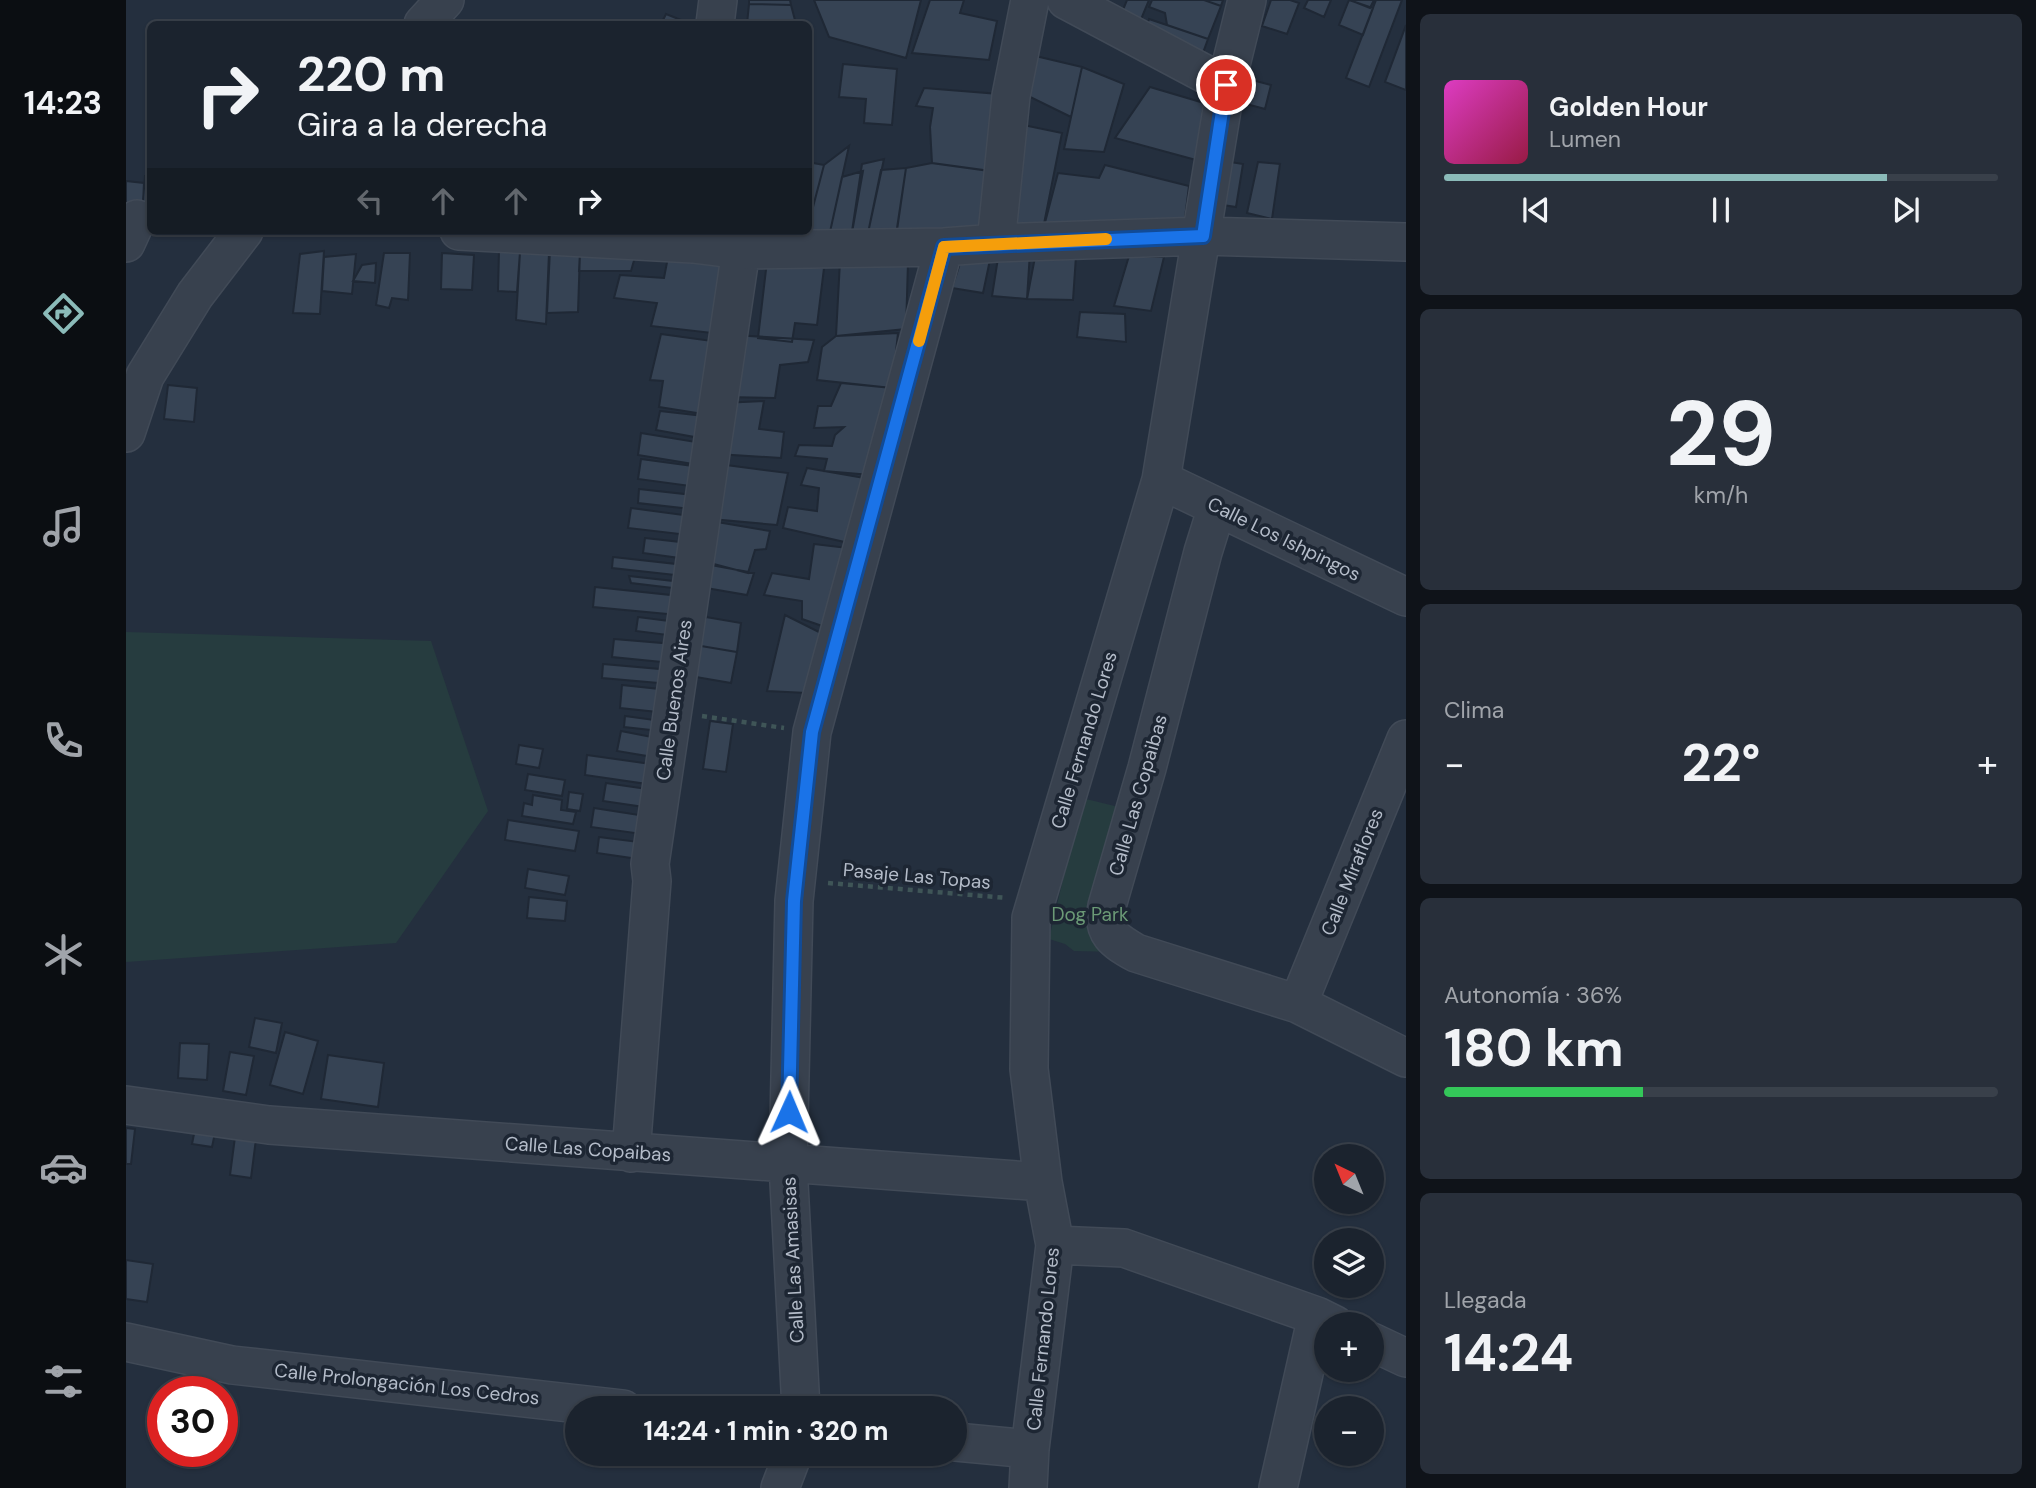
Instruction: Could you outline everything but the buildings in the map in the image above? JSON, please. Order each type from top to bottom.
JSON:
[{"type":"street","points":[[427,21],[445,0]]},
{"type":"street","points":[[715,21],[718,0]]},
{"type":"street","points":[[996,243],[1011,96],[1030,0]]},
{"type":"street","points":[[1066,0],[1226,85]]},
{"type":"street","name":"Calle Fernando Lores","points":[[1028,1488],[1030,1449],[1055,1245],[1043,1182],[1029,1069],[1031,919],[1161,480],[1226,85],[1247,0]]},
{"type":"street","points":[[126,433],[145,376],[195,295],[241,235]]},
{"type":"street","points":[[616,235],[694,237],[741,250],[944,247],[1203,236],[1405,239]]},
{"type":"street","name":"Calle Las Amasisas","points":[[800,1396],[788,1164],[796,880],[812,732],[944,247]]},
{"type":"street","name":"Calle Buenos Aires","points":[[631,1153],[652,881],[650,864],[741,250]]},
{"type":"street","name":"Calle Los Ishpingos","points":[[1161,480],[1406,597]]},
{"type":"street","name":"Calle Las Copaibas","points":[[1217,507],[1104,917],[1113,940],[1136,953],[1298,1004],[1406,1058]]},
{"type":"street","name":"Calle Miraflores","points":[[1298,1004],[1406,739]]},
{"type":"street","name":"Calle Las Copaibas","points":[[131,1106],[269,1125],[1043,1182]]},
{"type":"street","points":[[1055,1245],[1124,1248],[1314,1316]]},
{"type":"street","name":"Calle Prolongación Los Cedros","points":[[126,1342],[232,1365],[565,1403]]},
{"type":"street","points":[[1384,1348],[1406,1358]]},
{"type":"street","points":[[1278,1488],[1314,1362]]},
{"type":"street","points":[[967,1443],[1030,1449]]},
{"type":"street","points":[[780,1488],[788,1466]]},
{"type":"path","points":[[672,712],[812,732]]},
{"type":"path","name":"Pasaje Las Topas","points":[[796,880],[1036,901]]},
{"type":"green space","points":[[126,632],[431,641],[488,811],[396,943],[126,962]]},
{"type":"green space","name":"Dog Park","points":[[1082,798],[1143,813],[1119,952],[1074,951],[1065,944],[1049,939]]},
{"type":"slow traffic","points":[[919,341],[944,247],[1106,239]]},
{"type":"route","points":[[789,1112],[794,901],[812,732],[944,247],[1203,236],[1226,85]]}]
